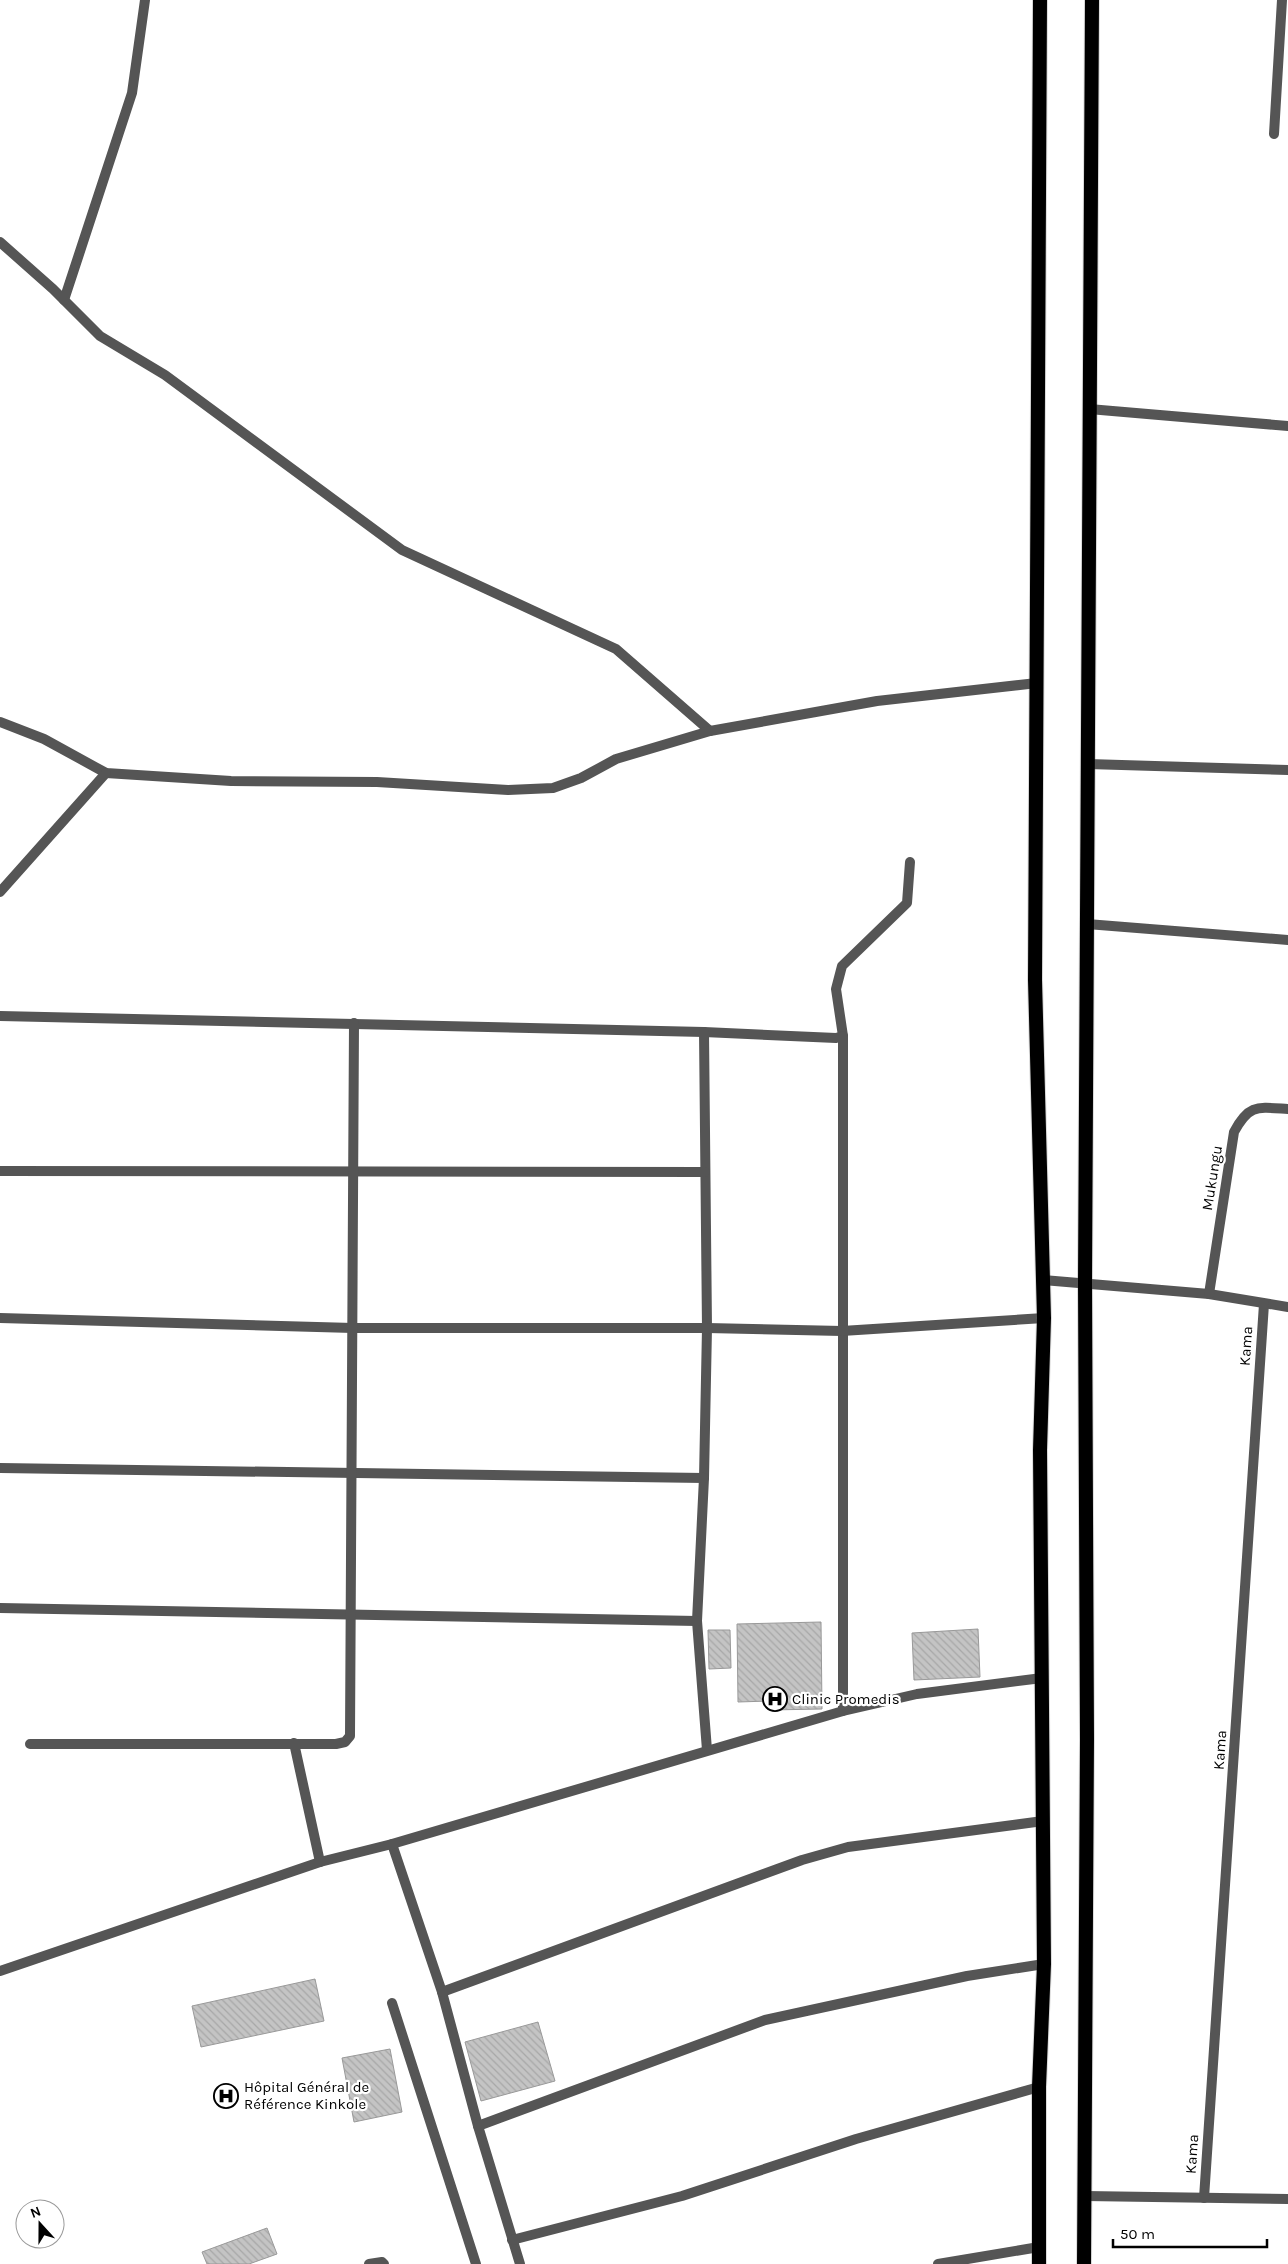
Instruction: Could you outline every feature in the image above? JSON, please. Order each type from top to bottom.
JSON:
[{"type":"highway","points":[[1039,2264],[1039,2087],[1044,1964],[1040,1450],[1044,1318],[1035,980],[1040,0]]},
{"type":"highway","points":[[1084,2264],[1087,1739],[1084,1282],[1092,0]]},
{"type":"street","points":[[64,300],[132,92],[145,0]]},
{"type":"street","points":[[1274,134],[1282,0]]},
{"type":"street","points":[[0,242],[64,300],[100,336],[164,375],[402,550],[616,648],[710,731]]},
{"type":"street","points":[[1089,409],[1288,426]]},
{"type":"street","points":[[0,722],[44,739],[106,773],[231,781],[377,782],[508,790],[553,788],[581,778],[616,759],[710,731],[876,701],[1037,683]]},
{"type":"street","points":[[1088,764],[1288,770]]},
{"type":"street","points":[[0,892],[106,773]]},
{"type":"street","points":[[843,1711],[843,1036],[836,989],[842,966],[907,903],[910,862]]},
{"type":"street","points":[[1087,924],[1288,940]]},
{"type":"street","points":[[0,1016],[843,1036]]},
{"type":"street","points":[[30,1744],[336,1744],[345,1742],[350,1736],[354,1024]]},
{"type":"street","points":[[704,1032],[707,1328],[704,1478],[697,1621],[707,1750]]},
{"type":"street","name":"Mukungu","points":[[1209,1294],[1234,1132],[1243,1115],[1255,1109],[1288,1109]]},
{"type":"street","points":[[0,1171],[705,1172]]},
{"type":"street","points":[[1043,1280],[1209,1294],[1288,1307]]},
{"type":"street","name":"Kama","points":[[1204,2198],[1264,1304]]},
{"type":"street","points":[[0,1318],[353,1328],[707,1328],[842,1331],[1044,1318]]},
{"type":"street","points":[[0,1468],[704,1478]]},
{"type":"street","points":[[0,1608],[697,1621]]},
{"type":"street","points":[[0,1971],[320,1862],[392,1844],[843,1711],[917,1694],[1042,1678]]},
{"type":"street","points":[[294,1743],[320,1862]]},
{"type":"street","points":[[442,1992],[802,1860],[848,1846],[1043,1821]]},
{"type":"street","points":[[392,1844],[442,1992],[478,2126],[520,2264]]},
{"type":"street","points":[[478,2126],[765,2020],[967,1976],[1044,1964]]},
{"type":"street","points":[[392,2003],[476,2264]]},
{"type":"street","points":[[512,2240],[682,2196],[856,2139],[1039,2087]]},
{"type":"street","points":[[1085,2196],[1288,2199]]},
{"type":"street","points":[[938,2264],[1038,2247]]},
{"type":"street","points":[[369,2264],[382,2262],[384,2264]]},
{"type":"building","points":[[821,1622],[822,1709],[769,1710],[769,1701],[738,1702],[737,1624]]},
{"type":"building","points":[[978,1629],[980,1677],[914,1680],[912,1633]]},
{"type":"building","points":[[708,1630],[730,1630],[731,1668],[709,1669]]},
{"type":"building","points":[[315,1979],[324,2021],[201,2047],[192,2006]]},
{"type":"building","points":[[538,2022],[555,2081],[481,2101],[465,2042]]},
{"type":"building","points":[[390,2049],[402,2112],[354,2122],[342,2058]]},
{"type":"building","points":[[267,2228],[277,2254],[249,2264],[207,2264],[202,2252]]},
{"type":"place","name":"Clinic Promedis","points":[[775,1699]]},
{"type":"place","name":"Hôpital Général de Référence Kinkole","points":[[226,2096]]}]
